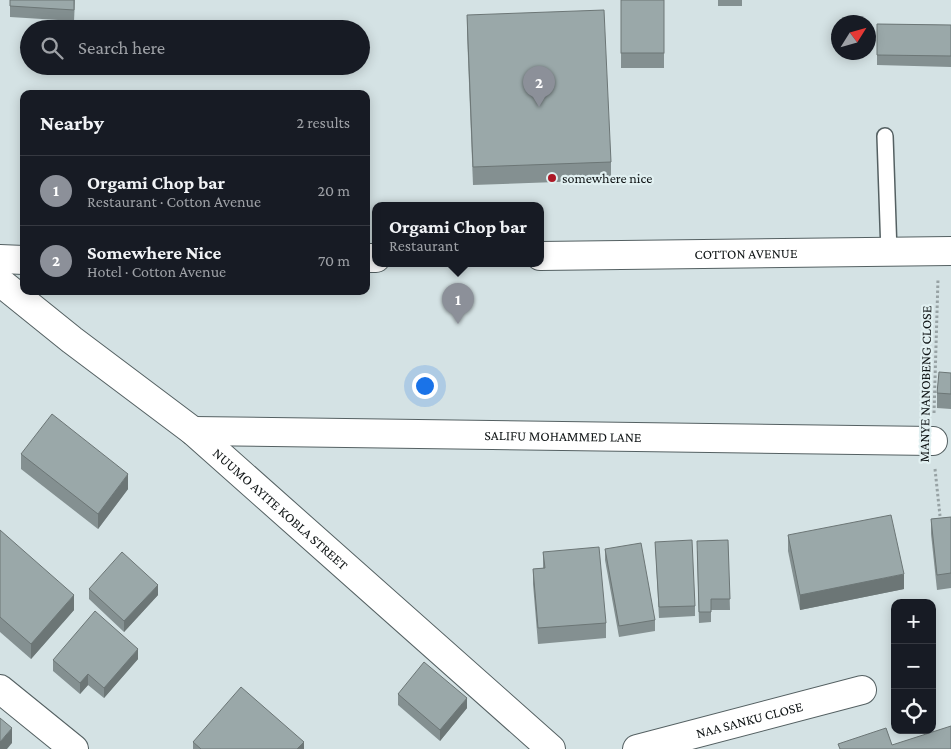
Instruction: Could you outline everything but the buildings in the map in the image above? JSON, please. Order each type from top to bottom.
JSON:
[{"type":"street","name":"COTTON AVENUE","points":[[544,256],[945,251]]},
{"type":"street","points":[[0,260],[20,260]]},
{"type":"street","name":"NUUMO AYITE KOBLA STREET","points":[[0,282],[72,340],[193,430],[551,749]]},
{"type":"street","name":"SALIFU MOHAMMED LANE","points":[[193,430],[933,441]]},
{"type":"street","points":[[0,689],[74,749]]},
{"type":"street","name":"NAA SANKU CLOSE","points":[[637,749],[862,690]]},
{"type":"lane","points":[[885,136],[889,252]]},
{"type":"path","name":"MANYE NANOBENG CLOSE","points":[[940,516],[933,441],[945,251]]},
{"type":"place","name":"Somewhere Nice","points":[[539,107]]},
{"type":"place","name":"somewhere nice","points":[[552,178]]},
{"type":"place","name":"Orgami Chop bar","points":[[458,324]]}]
